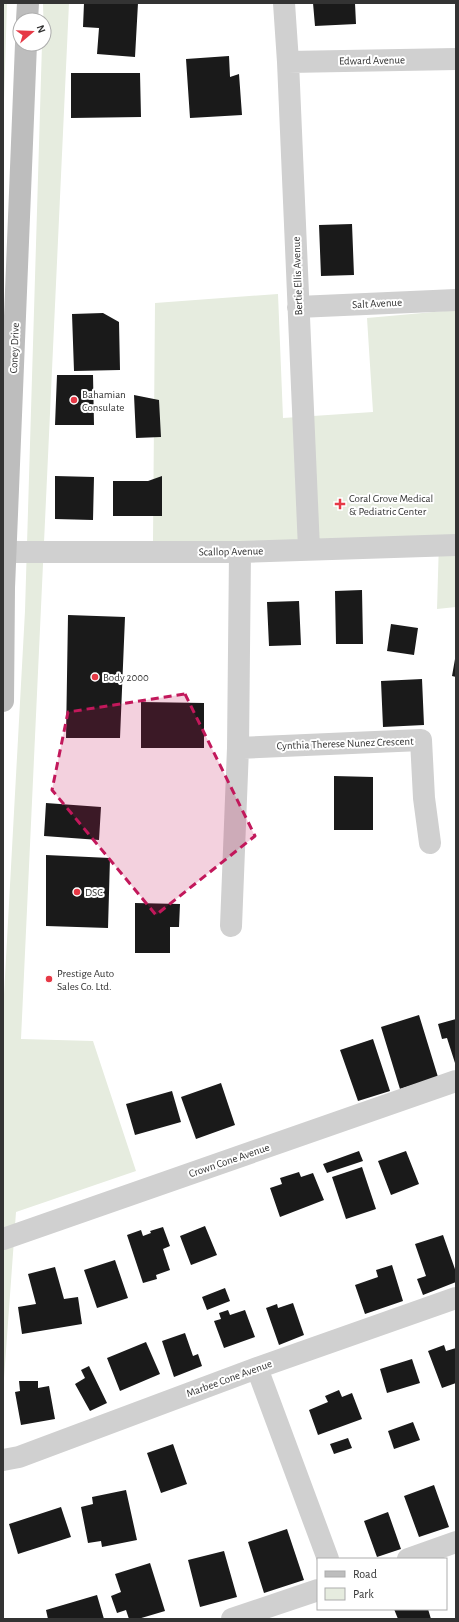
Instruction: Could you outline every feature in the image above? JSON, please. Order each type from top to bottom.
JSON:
[{"type":"street","name":"Bertie Ellis Avenue","points":[[284,3],[288,62],[309,550]]},
{"type":"street","name":"Coney Drive","points":[[3,701],[4,588],[26,52]]},
{"type":"street","name":"Edward Avenue","points":[[288,62],[456,58]]},
{"type":"street","name":"Salt Avenue","points":[[298,307],[456,300]]},
{"type":"street","name":"Scallop Avenue","points":[[6,552],[240,552],[456,545]]},
{"type":"street","points":[[231,926],[238,748],[240,552]]},
{"type":"street","name":"Cynthia Therese Nunez Crescent","points":[[238,748],[421,740],[424,798],[430,843]]},
{"type":"street","name":"Crown Cone Avenue","points":[[3,1239],[456,1081]]},
{"type":"street","name":"Marbee Cone Avenue","points":[[3,1460],[18,1457],[257,1368],[456,1298]]},
{"type":"street","points":[[257,1368],[328,1558]]},
{"type":"street","points":[[411,1558],[456,1542]]},
{"type":"street","points":[[232,1619],[274,1612],[317,1590]]},
{"type":"highlighted area","points":[[185,694],[255,836],[156,915],[52,790],[68,712]]},
{"type":"green space","points":[[3,3],[7,3],[3,133]]},
{"type":"green space","points":[[43,3],[69,3],[21,1039],[93,1041],[136,1171],[16,1212],[3,1392],[3,1013],[25,611],[42,52],[52,52],[52,12],[43,12]]},
{"type":"green space","points":[[278,294],[283,418],[373,412],[367,318],[456,310],[456,607],[437,609],[439,541],[153,541],[155,303]]},
{"type":"building","points":[[84,3],[138,3],[135,57],[97,54],[99,28],[83,27]]},
{"type":"building","points":[[313,3],[355,3],[356,24],[315,26]]},
{"type":"building","points":[[229,56],[230,77],[239,74],[242,115],[190,118],[186,59]]},
{"type":"building","points":[[71,73],[140,73],[141,117],[71,118]]},
{"type":"building","points":[[352,224],[354,275],[321,276],[319,225]]},
{"type":"building","points":[[103,313],[119,322],[120,370],[74,371],[72,314]]},
{"type":"building","points":[[57,375],[93,375],[94,425],[55,425]]},
{"type":"building","points":[[134,395],[159,400],[161,437],[136,438]]},
{"type":"building","points":[[55,476],[94,477],[93,520],[55,519]]},
{"type":"building","points":[[162,476],[162,516],[113,516],[113,481],[148,481]]},
{"type":"building","points":[[362,590],[363,644],[336,644],[335,591]]},
{"type":"building","points":[[299,601],[301,645],[269,646],[267,602]]},
{"type":"building","name":"Body 2000","points":[[68,615],[125,617],[120,738],[66,738]]},
{"type":"building","points":[[391,624],[418,628],[414,655],[387,651]]},
{"type":"building","points":[[456,659],[456,677],[452,676]]},
{"type":"building","points":[[422,679],[424,725],[383,727],[381,681]]},
{"type":"building","points":[[141,702],[204,703],[204,748],[141,748]]},
{"type":"building","points":[[334,776],[373,777],[373,830],[334,830]]},
{"type":"building","points":[[46,803],[101,807],[99,840],[44,836]]},
{"type":"building","name":"DSC","points":[[46,855],[110,858],[108,928],[46,926]]},
{"type":"building","points":[[135,903],[180,904],[179,927],[170,927],[170,953],[135,953]]},
{"type":"building","points":[[419,1015],[438,1077],[400,1089],[381,1027]]},
{"type":"building","points":[[456,1019],[455,1063],[447,1038],[442,1039],[438,1024]]},
{"type":"building","points":[[373,1039],[390,1091],[358,1101],[340,1050]]},
{"type":"building","points":[[221,1083],[235,1125],[196,1139],[181,1097]]},
{"type":"building","points":[[172,1091],[181,1122],[135,1135],[126,1104]]},
{"type":"building","points":[[359,1151],[363,1161],[327,1173],[323,1164]]},
{"type":"building","points":[[406,1151],[419,1184],[391,1195],[378,1161]]},
{"type":"building","points":[[362,1167],[376,1209],[346,1219],[332,1177]]},
{"type":"building","points":[[299,1172],[301,1177],[313,1173],[324,1200],[280,1217],[270,1188],[282,1184],[280,1178]]},
{"type":"building","points":[[205,1226],[217,1255],[191,1265],[180,1236]]},
{"type":"building","points":[[163,1227],[170,1246],[163,1249],[170,1270],[156,1275],[157,1279],[143,1283],[127,1235],[141,1230],[143,1236],[151,1233],[150,1231]]},
{"type":"building","points":[[443,1235],[456,1272],[456,1282],[423,1295],[417,1279],[426,1276],[415,1244]]},
{"type":"building","points":[[115,1260],[128,1298],[97,1308],[84,1270]]},
{"type":"building","points":[[392,1265],[403,1301],[365,1314],[355,1285],[378,1277],[376,1270]]},
{"type":"building","points":[[55,1267],[64,1299],[78,1297],[82,1324],[22,1334],[18,1307],[36,1304],[28,1274]]},
{"type":"building","points":[[225,1288],[230,1301],[207,1310],[202,1297]]},
{"type":"building","points":[[293,1303],[304,1335],[279,1345],[266,1308],[277,1304],[278,1308]]},
{"type":"building","points":[[228,1310],[230,1315],[245,1310],[255,1337],[224,1348],[214,1321],[221,1319],[219,1313]]},
{"type":"building","points":[[185,1333],[193,1356],[198,1354],[202,1366],[174,1377],[162,1341]]},
{"type":"building","points":[[146,1342],[160,1374],[120,1391],[107,1358]]},
{"type":"building","points":[[444,1345],[446,1351],[456,1348],[456,1383],[442,1388],[428,1351]]},
{"type":"building","points":[[412,1359],[420,1383],[387,1393],[380,1369]]},
{"type":"building","points":[[89,1366],[107,1403],[90,1411],[75,1384],[85,1378],[81,1370]]},
{"type":"building","points":[[19,1381],[38,1381],[38,1388],[49,1386],[55,1419],[21,1425],[15,1392],[20,1391]]},
{"type":"building","points":[[339,1390],[342,1397],[352,1393],[362,1419],[318,1435],[309,1410],[328,1402],[325,1396]]},
{"type":"building","points":[[413,1422],[420,1440],[394,1449],[388,1431]]},
{"type":"building","points":[[348,1438],[352,1448],[334,1454],[330,1444]]},
{"type":"building","points":[[173,1444],[187,1484],[161,1493],[147,1453]]},
{"type":"building","points":[[434,1485],[449,1527],[419,1537],[404,1496]]},
{"type":"building","points":[[126,1490],[137,1540],[102,1547],[101,1541],[88,1543],[81,1507],[93,1504],[92,1497]]},
{"type":"building","points":[[61,1507],[71,1537],[18,1554],[9,1524]]},
{"type":"building","points":[[388,1512],[401,1549],[377,1557],[364,1521]]},
{"type":"building","points":[[287,1529],[304,1580],[264,1593],[248,1542]]},
{"type":"building","points":[[224,1551],[237,1597],[200,1607],[188,1560]]},
{"type":"building","points":[[150,1563],[165,1611],[138,1619],[129,1619],[126,1610],[117,1613],[111,1596],[121,1592],[115,1574]]},
{"type":"building","points":[[97,1595],[104,1619],[48,1619],[46,1610]]},
{"type":"building","points":[[394,1610],[428,1610],[431,1619],[398,1619]]},
{"type":"place","name":"Bahamian Consulate","points":[[74,400]]},
{"type":"place","name":"Coral Grove Medical & Pediatric Center","points":[[340,504]]},
{"type":"place","name":"Body 2000","points":[[95,677]]},
{"type":"place","name":"DSC","points":[[77,892]]},
{"type":"place","name":"Prestige Auto Sales Co. Ltd.","points":[[49,979]]}]
